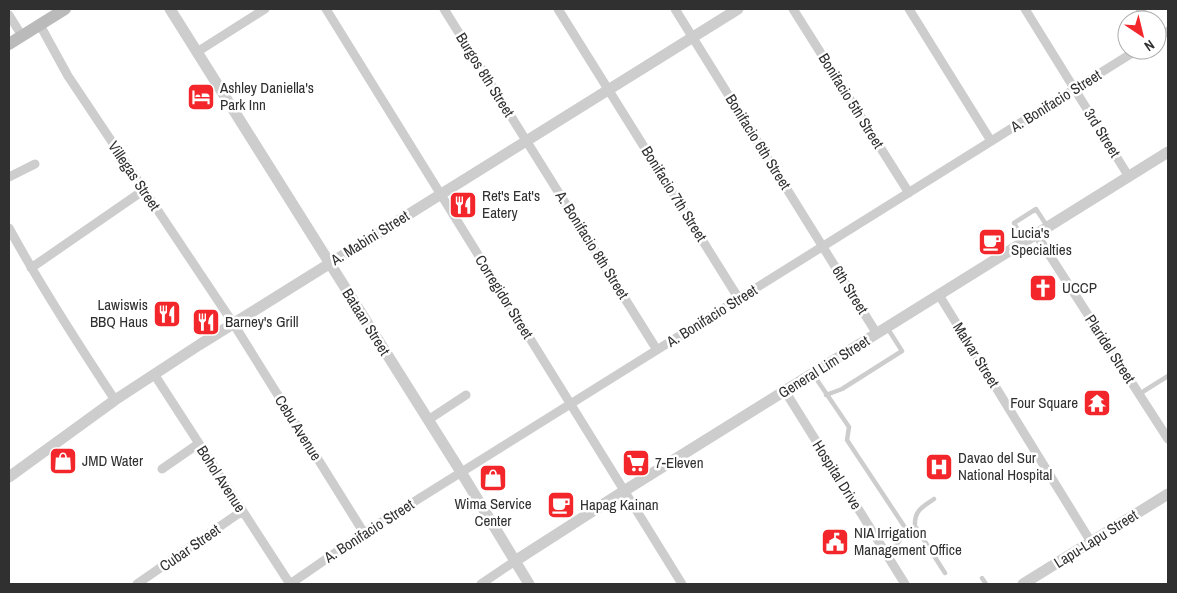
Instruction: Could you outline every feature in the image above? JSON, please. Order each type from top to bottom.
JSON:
[{"type":"main road","points":[[9,44],[40,25],[50,13],[65,9]]},
{"type":"street","name":"Bataan Street","points":[[170,9],[461,472],[529,584]]},
{"type":"street","points":[[197,52],[265,9]]},
{"type":"street","name":"Corregidor Street","points":[[326,9],[682,584]]},
{"type":"street","name":"Burgos 8th Street","points":[[444,9],[526,140]]},
{"type":"street","name":"Bonifacio 7th Street","points":[[558,9],[739,299]]},
{"type":"street","name":"Bonifacio 6th Street","points":[[675,9],[823,246]]},
{"type":"street","name":"A. Mabini Street","points":[[9,477],[154,374],[738,9]]},
{"type":"street","name":"Bonifacio 5th Street","points":[[794,9],[909,193]]},
{"type":"street","points":[[909,9],[991,141]]},
{"type":"street","name":"3rd Street","points":[[1025,9],[1129,177]]},
{"type":"street","points":[[9,15],[22,36]]},
{"type":"street","name":"Villegas Street","points":[[40,25],[68,76],[233,324]]},
{"type":"street","name":"A. Bonifacio Street","points":[[290,584],[364,533],[1121,60]]},
{"type":"street","name":"A. Bonifacio 8th Street","points":[[526,140],[658,350]]},
{"type":"street","name":"General Lim Street","points":[[481,584],[624,491],[1168,152]]},
{"type":"street","points":[[9,177],[35,164]]},
{"type":"street","points":[[31,268],[144,190]]},
{"type":"street","points":[[9,228],[66,326],[115,400]]},
{"type":"street","name":"Plaridel Street","points":[[1036,234],[1168,439]]},
{"type":"street","name":"6th Street","points":[[823,246],[882,330]]},
{"type":"street","name":"Malvar Street","points":[[939,295],[1091,542]]},
{"type":"street","name":"Cebu Avenue","points":[[233,324],[364,533]]},
{"type":"street","name":"Bohol Avenue","points":[[154,374],[290,584]]},
{"type":"street","name":"Hospital Drive","points":[[786,390],[905,584]]},
{"type":"street","points":[[428,420],[466,395]]},
{"type":"street","points":[[162,469],[198,444]]},
{"type":"street","name":"Lapu-Lapu Street","points":[[1027,583],[1168,494]]},
{"type":"street","name":"Cubar Street","points":[[142,583],[242,511]]},
{"type":"lane","points":[[1025,242],[1014,223],[1036,209],[1048,227]]},
{"type":"lane","points":[[826,395],[842,389],[902,350],[882,330]]},
{"type":"lane","points":[[812,373],[849,428],[846,440],[906,529]]},
{"type":"lane","points":[[1140,395],[1168,376]]},
{"type":"lane","points":[[934,499],[918,511],[914,518],[915,526],[945,573]]},
{"type":"lane","points":[[886,553],[897,544],[906,529],[915,526]]},
{"type":"lane","points":[[982,578],[986,584]]},
{"type":"place","name":"Ashley Daniella's Park Inn","points":[[201,97]]},
{"type":"place","name":"Ret's Eat's Eatery","points":[[463,205]]},
{"type":"place","name":"Lucia's Specialties","points":[[992,242]]},
{"type":"place","name":"UCCP","points":[[1043,288]]},
{"type":"place","name":"Lawiswis BBQ Haus","points":[[167,314]]},
{"type":"place","name":"Barney's Grill","points":[[206,322]]},
{"type":"place","name":"Four Square","points":[[1097,403]]},
{"type":"place","name":"JMD Water","points":[[63,461]]},
{"type":"place","name":"7-Eleven","points":[[636,463]]},
{"type":"place","name":"Davao del Sur National Hospital","points":[[939,467]]},
{"type":"place","name":"Wima Service Center","points":[[493,478]]},
{"type":"place","name":"Hapag Kainan","points":[[561,505]]},
{"type":"place","name":"NIA Irrigation Management Office","points":[[835,542]]}]
